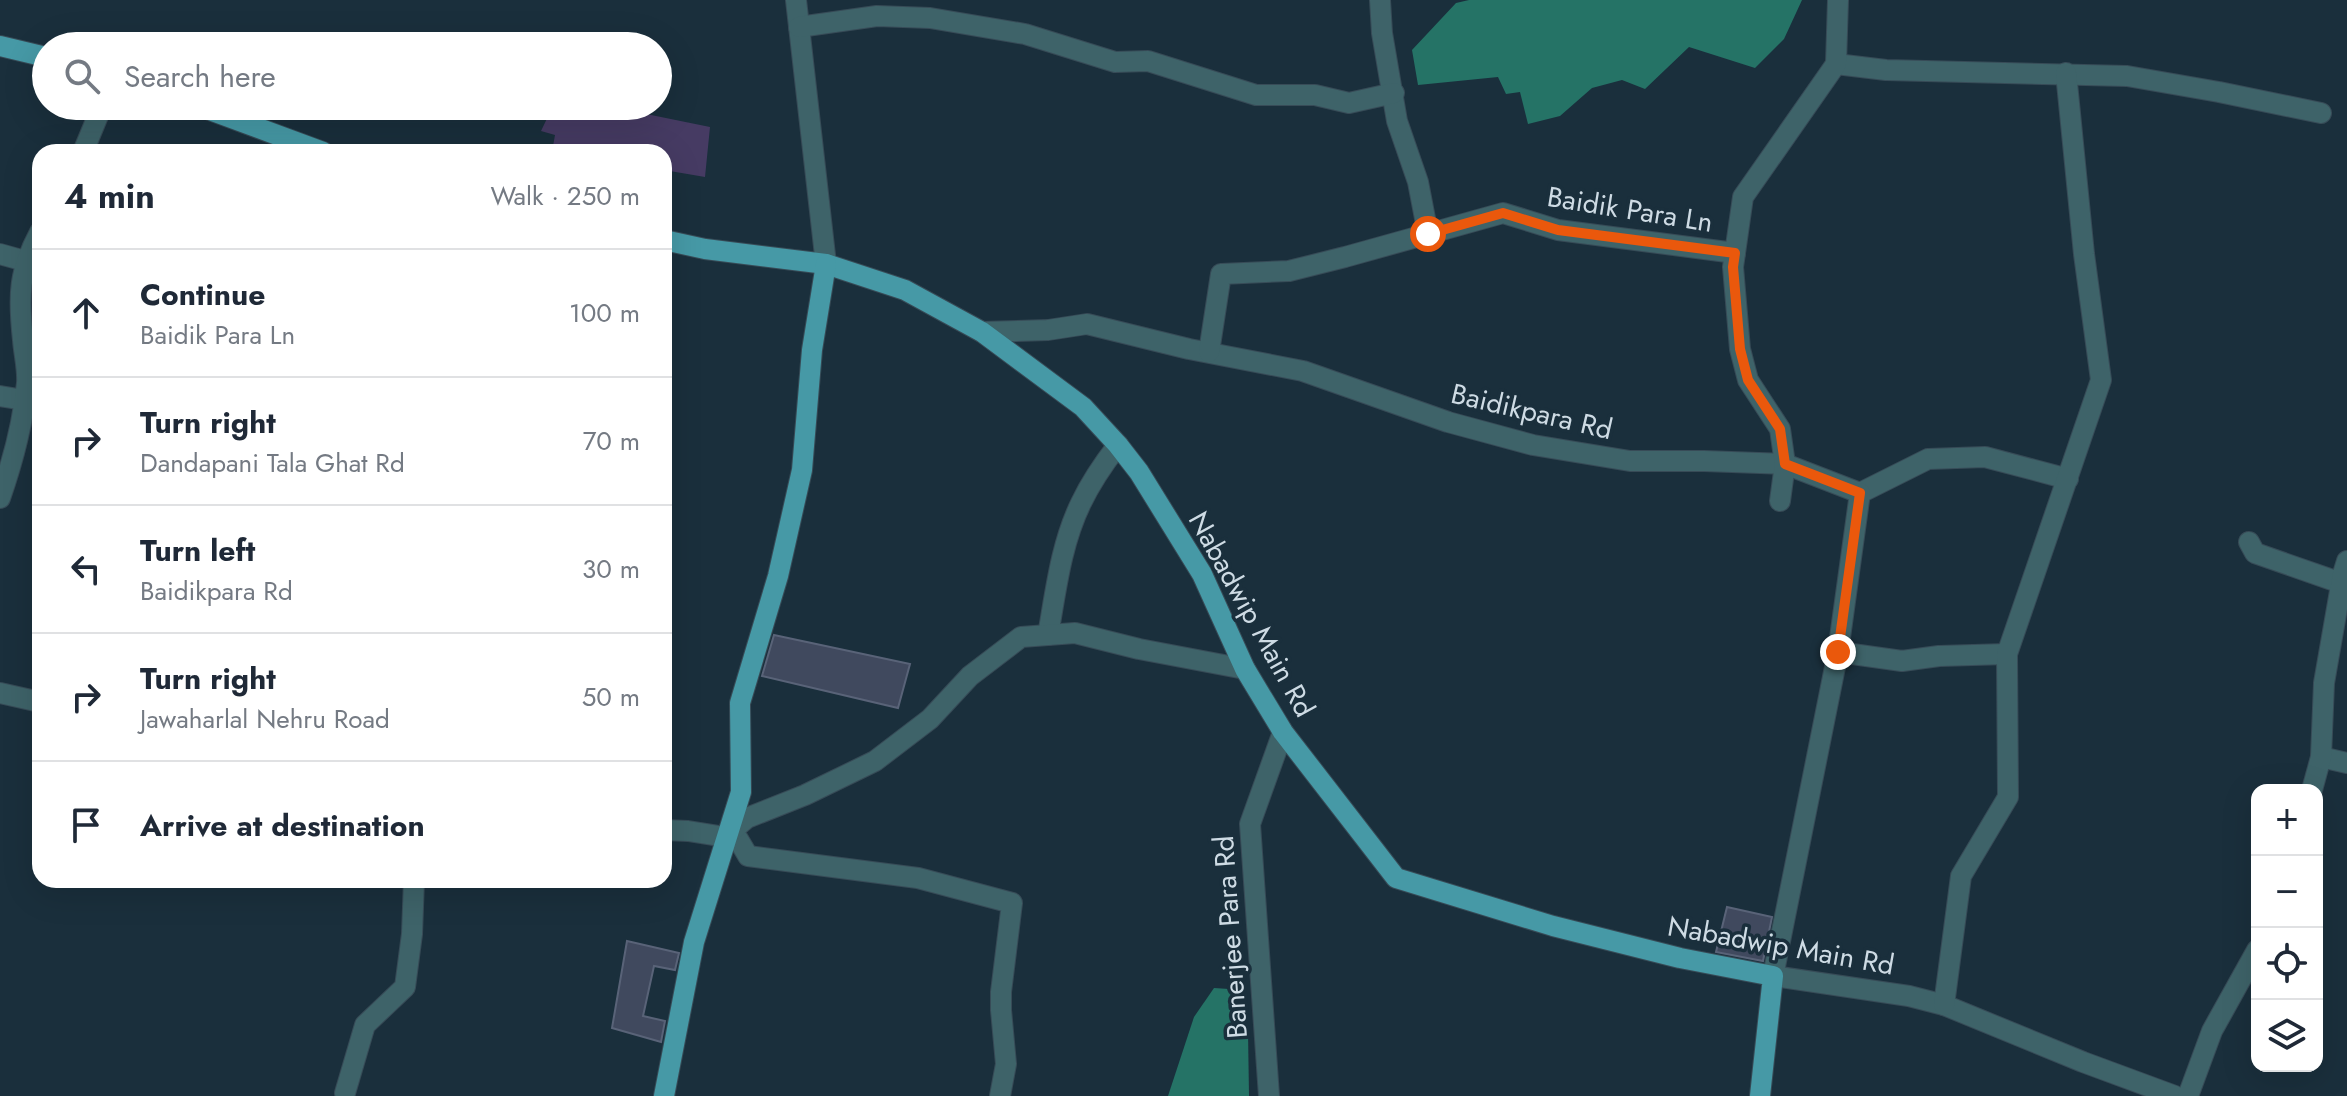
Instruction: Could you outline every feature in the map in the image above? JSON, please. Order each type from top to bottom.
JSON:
[{"type":"main road","points":[[0,46],[32,54]]},
{"type":"main road","points":[[237,120],[301,144]]},
{"type":"main road","name":"Nabadwip Main Rd","points":[[672,242],[705,249],[826,264],[905,290],[982,332],[1083,407],[1139,472],[1202,574],[1245,669],[1283,732],[1396,878],[1553,926],[1680,958],[1773,976]]},
{"type":"main road","points":[[664,1096],[694,942],[732,838],[741,792],[740,703],[778,576],[802,470],[812,350],[826,264]]},
{"type":"main road","points":[[1760,1096],[1773,976]]},
{"type":"street","points":[[796,0],[826,264]]},
{"type":"street","points":[[1380,0],[1382,33],[1397,121],[1418,182],[1428,234]]},
{"type":"street","points":[[1780,501],[1785,464],[1780,429],[1748,380],[1740,349],[1733,267],[1743,197],[1836,64],[1838,0]]},
{"type":"street","points":[[799,27],[877,16],[930,18],[1025,34],[1115,62],[1148,61],[1256,95],[1315,95],[1349,103],[1394,93]]},
{"type":"street","points":[[1836,64],[1886,70],[2127,76],[2321,113]]},
{"type":"street","points":[[1944,1005],[1961,876],[2008,797],[2007,654],[2101,380],[2084,254],[2066,73]]},
{"type":"street","points":[[86,144],[96,120]]},
{"type":"street","name":"Baidik Para Ln","points":[[1209,352],[1221,274],[1289,271],[1503,213],[1558,230],[1735,253]]},
{"type":"street","points":[[0,498],[29,409],[21,324],[21,276],[32,247]]},
{"type":"street","points":[[0,254],[25,261]]},
{"type":"street","name":"Baidikpara Rd","points":[[982,332],[1048,330],[1087,324],[1303,371],[1448,422],[1533,445],[1630,461],[1785,464],[1860,493]]},
{"type":"street","points":[[0,396],[29,409]]},
{"type":"street","points":[[1048,635],[1069,531],[1082,501],[1118,445]]},
{"type":"street","points":[[1773,976],[1838,652],[1860,493],[1928,459],[1985,457],[2068,479]]},
{"type":"street","points":[[2249,542],[2255,553],[2341,583]]},
{"type":"street","points":[[2314,784],[2321,757],[2324,683],[2347,561]]},
{"type":"street","points":[[732,838],[747,818],[805,795],[875,761],[930,719],[970,676],[1021,637],[1075,633],[1245,669]]},
{"type":"street","points":[[1838,652],[1902,661],[1939,656],[2007,654]]},
{"type":"street","points":[[0,693],[32,700]]},
{"type":"street","name":"Banerjee Para Rd","points":[[1269,1096],[1250,824],[1283,732]]},
{"type":"street","points":[[2321,757],[2347,763]]},
{"type":"street","points":[[672,831],[732,838],[748,856],[918,878],[1012,903],[1001,992],[1006,1064],[1000,1096]]},
{"type":"street","points":[[345,1093],[365,1025],[405,987],[414,888]]},
{"type":"street","points":[[2188,1096],[2212,1031],[2251,961]]},
{"type":"street","name":"Nabadwip Main Rd","points":[[1773,976],[1909,996],[1944,1005],[2175,1096]]},
{"type":"shaded area","points":[[1469,0],[1802,0],[1784,39],[1755,68],[1689,47],[1645,89],[1622,80],[1592,88],[1560,116],[1528,124],[1520,92],[1506,94],[1498,77],[1418,85],[1412,50],[1456,3]]},
{"type":"shaded area","points":[[672,119],[710,127],[705,177],[672,171],[672,144],[553,144],[555,135],[541,131],[546,120]]},
{"type":"shaded area","points":[[1214,988],[1229,989],[1248,1032],[1249,1096],[1168,1096],[1194,1017]]},
{"type":"building","points":[[774,635],[910,664],[898,708],[762,676]]},
{"type":"building","points":[[1727,907],[1772,917],[1763,961],[1716,952]]},
{"type":"building","points":[[627,941],[679,953],[675,970],[654,966],[643,1016],[665,1021],[661,1042],[612,1028]]},
{"type":"route","points":[[1428,234],[1503,213],[1558,230],[1735,253],[1733,267],[1740,349],[1748,380],[1780,429],[1785,464],[1860,493],[1838,652]]}]
